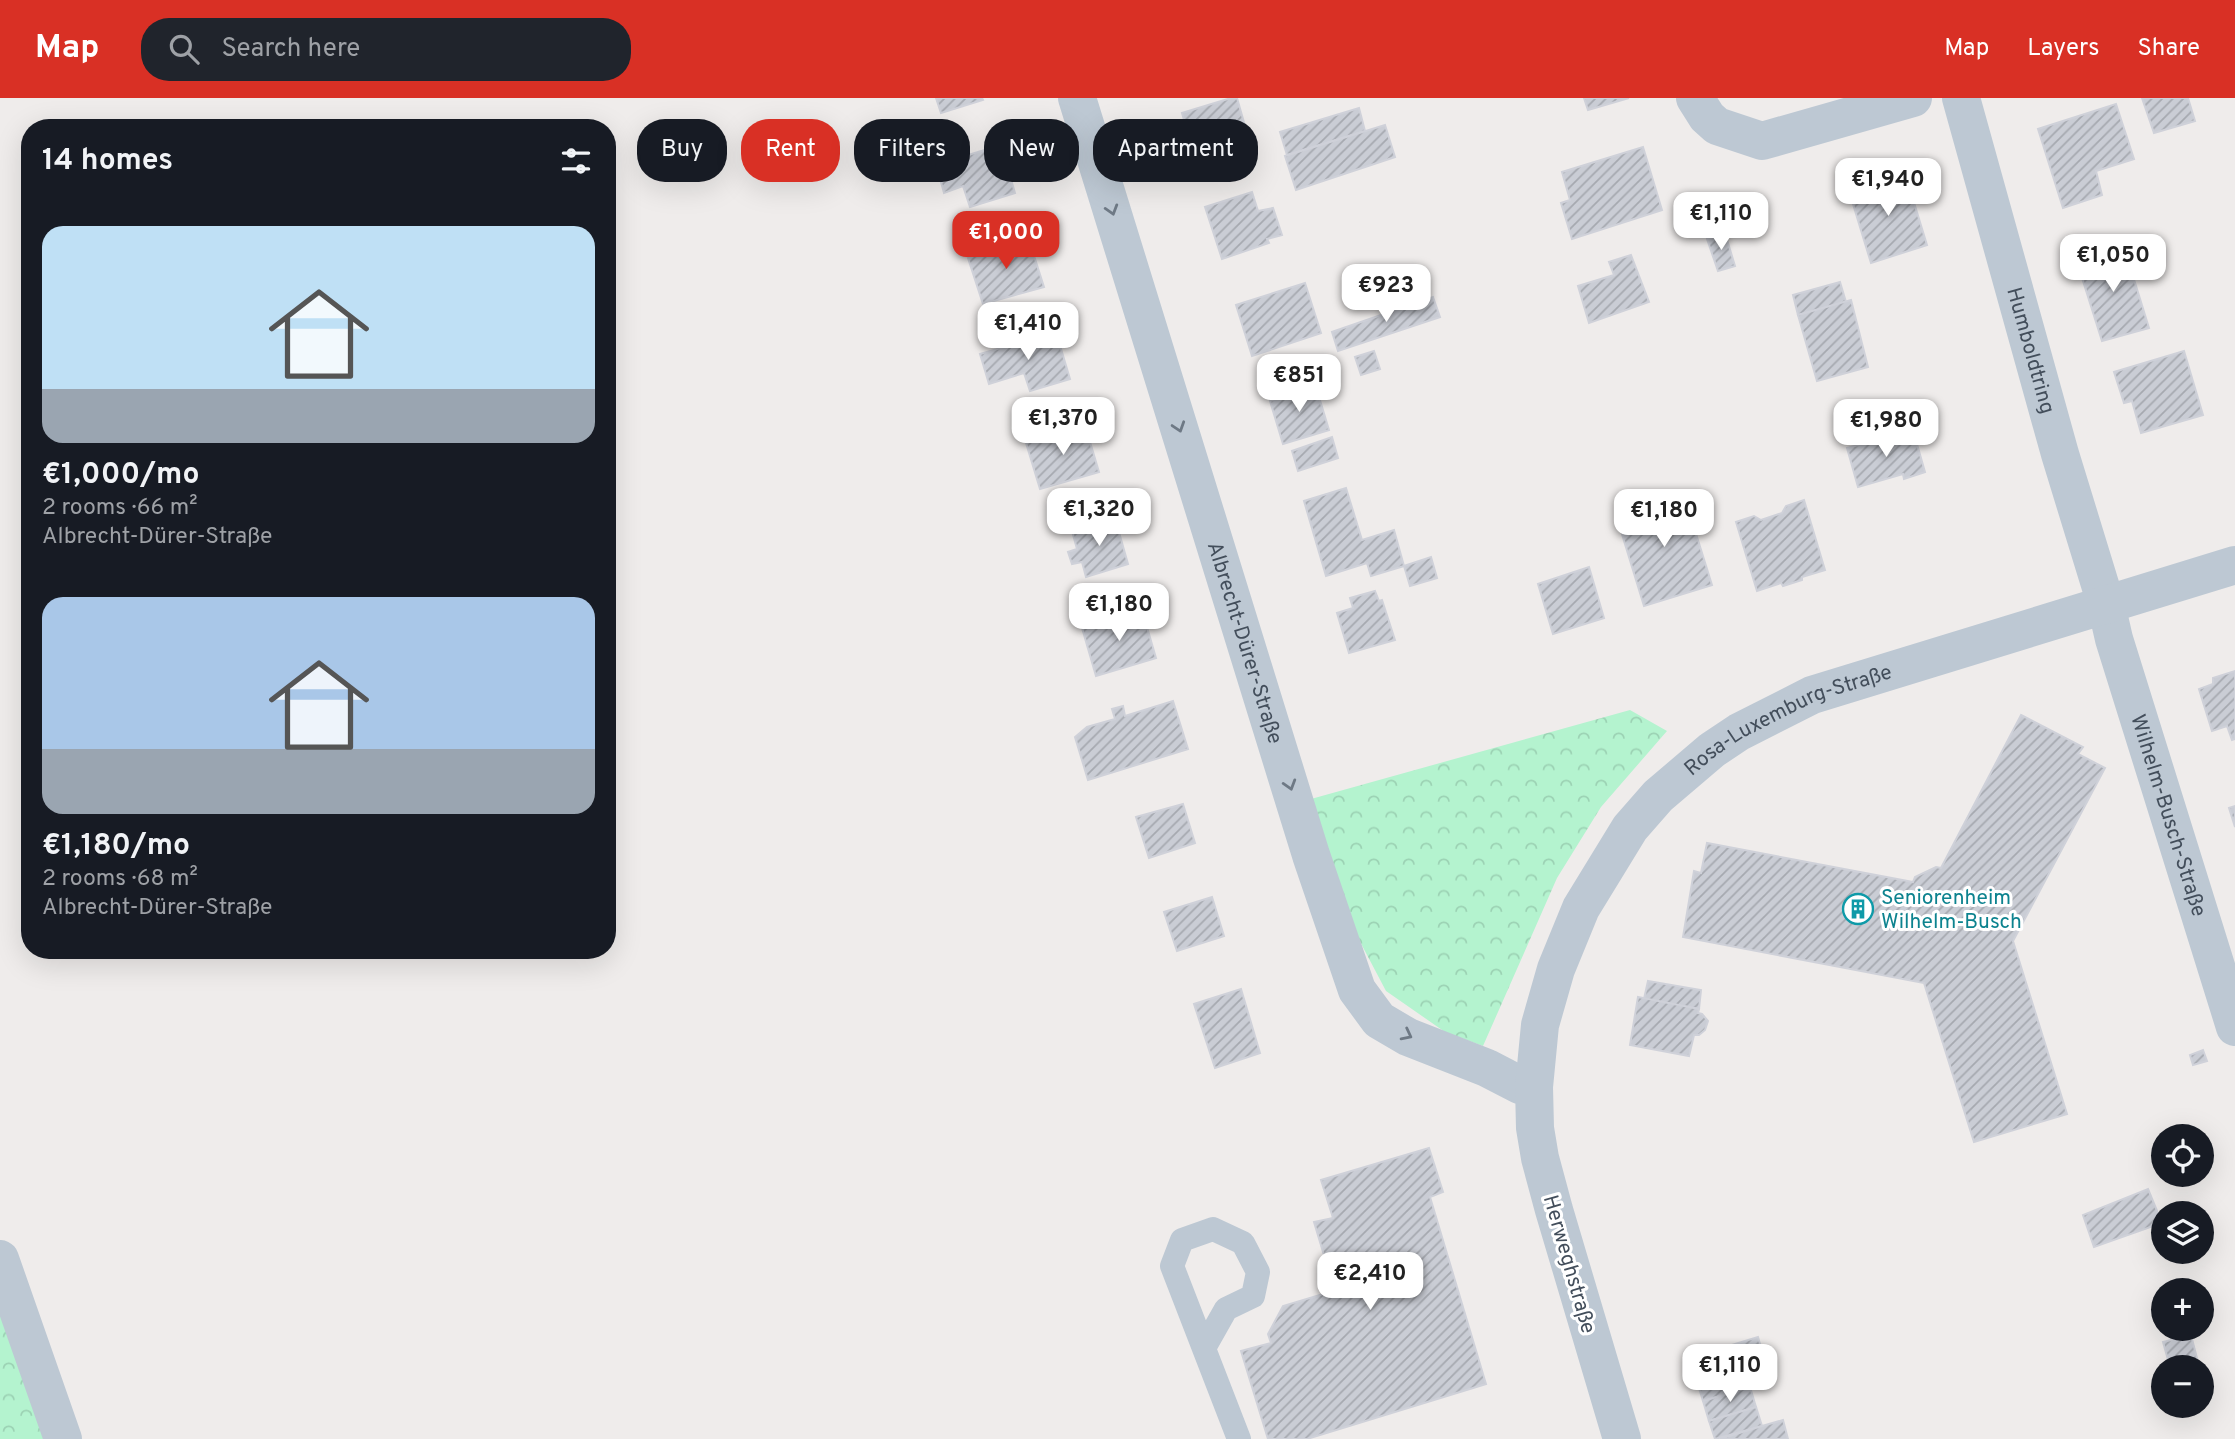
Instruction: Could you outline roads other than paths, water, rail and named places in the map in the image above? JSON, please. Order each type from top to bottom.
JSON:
[{"type":"street","name":"Albrecht-Dürer-Straße","points":[[1077,98],[1307,842],[1357,990],[1379,1020],[1408,1037],[1487,1068],[1520,1085],[1534,1087]]},
{"type":"street","points":[[1695,98],[1707,117],[1717,126],[1762,141],[1913,98]]},
{"type":"street","name":"Humboldtring","points":[[1961,98],[2060,454],[2106,604]]},
{"type":"street","name":"Rosa-Luxemburg-Straße","points":[[1534,1087],[1540,1025],[1556,970],[1581,908],[1630,828],[1658,796],[1712,750],[1739,732],[1812,695],[2235,565]]},
{"type":"street","name":"Wilhelm-Busch-Straße","points":[[2106,604],[2117,650],[2235,1027]]},
{"type":"street","name":"Herweghstraße","points":[[1534,1087],[1535,1128],[1540,1158],[1622,1439]]},
{"type":"street","points":[[0,1259],[63,1439]]},
{"type":"lane","points":[[1204,1348],[1226,1309],[1253,1296],[1258,1272],[1243,1243],[1213,1229],[1182,1240],[1172,1265],[1238,1439]]},
{"type":"place","name":"Seniorenheim Wilhelm-Busch","points":[[1858,909]]}]
